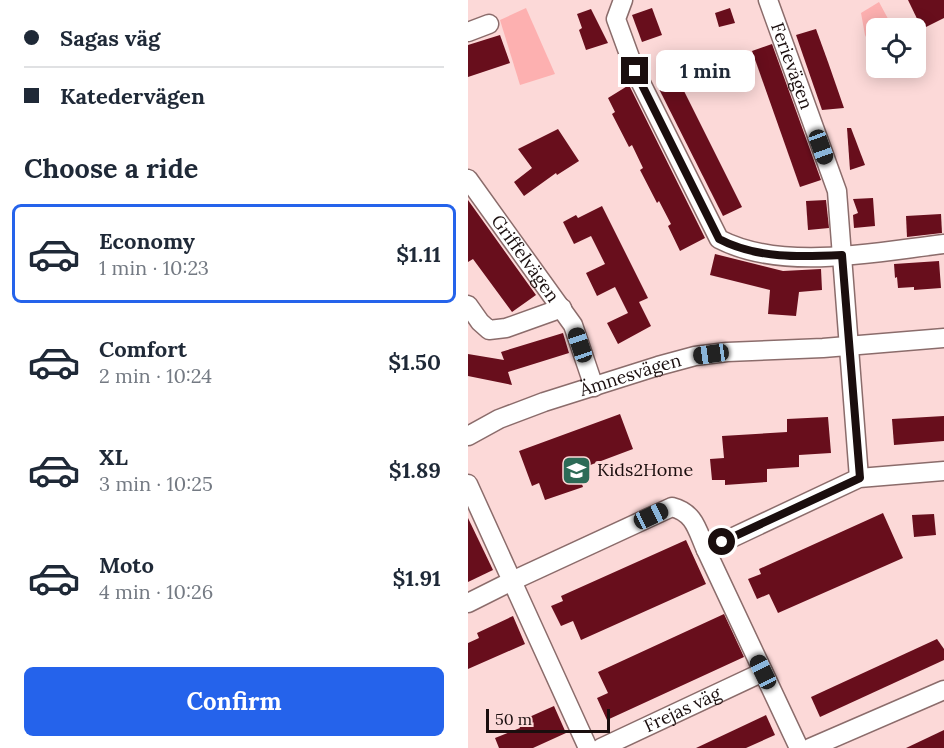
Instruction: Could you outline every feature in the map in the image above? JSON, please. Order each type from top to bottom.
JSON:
[{"type":"street","points":[[623,0],[616,19],[635,71],[719,239],[731,245],[780,256],[842,255],[944,244]]},
{"type":"street","name":"Ferievägen","points":[[768,0],[837,191],[860,478]]},
{"type":"street","points":[[468,32],[489,24]]},
{"type":"street","name":"Griffelvägen","points":[[468,179],[573,325],[594,387]]},
{"type":"street","name":"Griffelvägen","points":[[468,305],[489,330],[506,328],[562,308]]},
{"type":"street","name":"Ämnesvägen","points":[[468,436],[499,419],[658,366],[695,356],[944,338]]},
{"type":"street","points":[[706,550],[860,478],[944,471]]},
{"type":"street","points":[[468,484],[588,748]]},
{"type":"street","points":[[468,603],[672,507],[684,510],[690,516],[799,748]]},
{"type":"street","name":"Frejas väg","points":[[601,748],[763,672]]},
{"type":"street","points":[[810,748],[944,690]]},
{"type":"shaded area","points":[[879,2],[888,18],[866,18],[866,37],[861,13]]},
{"type":"shaded area","points":[[526,8],[555,74],[520,85],[500,20]]},
{"type":"building","points":[[908,0],[944,0],[944,18],[926,27],[926,18],[917,18]]},
{"type":"building","points":[[652,8],[662,35],[642,42],[632,15]]},
{"type":"building","points":[[730,8],[735,23],[719,27],[715,13]]},
{"type":"building","points":[[591,9],[608,43],[586,50],[579,30],[582,28],[577,14]]},
{"type":"building","points":[[816,29],[844,108],[822,110],[796,35]]},
{"type":"building","points":[[500,35],[510,63],[468,77],[468,45]]},
{"type":"building","points":[[772,44],[821,180],[800,187],[752,51]]},
{"type":"building","points":[[677,77],[742,207],[723,216],[658,87]]},
{"type":"building","points":[[629,85],[705,238],[680,251],[668,226],[671,224],[640,170],[643,168],[632,145],[629,147],[612,114],[615,112],[608,98]]},
{"type":"building","points":[[847,128],[851,128],[865,165],[850,170]]},
{"type":"building","points":[[558,129],[579,161],[557,175],[556,173],[524,196],[514,182],[532,168],[518,149]]},
{"type":"building","points":[[873,198],[875,226],[854,228],[853,215],[858,213],[853,199]]},
{"type":"building","points":[[468,200],[536,295],[512,312],[473,259],[468,262]]},
{"type":"building","points":[[826,200],[829,228],[808,230],[806,201]]},
{"type":"building","points":[[602,206],[648,298],[639,302],[651,326],[618,344],[607,323],[628,313],[615,287],[597,296],[586,273],[605,264],[591,236],[574,244],[563,222],[576,215],[578,218]]},
{"type":"building","points":[[941,214],[942,233],[907,237],[906,216]]},
{"type":"building","points":[[715,254],[783,271],[821,269],[822,290],[799,292],[796,316],[768,314],[770,290],[710,275]]},
{"type":"building","points":[[939,261],[941,288],[914,290],[914,287],[898,288],[894,264]]},
{"type":"building","points":[[563,333],[569,353],[508,372],[512,385],[468,376],[468,354],[504,360],[501,352]]},
{"type":"building","points":[[620,414],[633,449],[577,470],[583,487],[545,500],[539,483],[532,486],[519,451]]},
{"type":"building","points":[[944,416],[944,441],[894,445],[892,419]]},
{"type":"building","points":[[828,417],[831,453],[799,455],[799,467],[767,469],[767,482],[725,485],[725,480],[712,480],[710,459],[724,458],[722,436],[787,432],[787,419]]},
{"type":"building","points":[[883,513],[903,558],[778,613],[769,594],[757,599],[748,579],[761,574],[759,569]]},
{"type":"building","points":[[934,514],[936,535],[914,537],[912,515]]},
{"type":"building","points":[[468,518],[493,570],[468,582]]},
{"type":"building","points":[[686,540],[706,584],[581,640],[573,621],[561,626],[551,606],[563,601],[561,596]]},
{"type":"building","points":[[724,614],[744,657],[607,720],[597,698],[608,693],[598,672]]},
{"type":"building","points":[[513,616],[525,644],[468,669],[468,643],[479,638],[477,633]]},
{"type":"building","points":[[937,639],[944,649],[944,660],[820,717],[811,697]]},
{"type":"building","points":[[554,706],[566,733],[533,748],[499,748],[495,738],[520,728],[518,722]]},
{"type":"building","points":[[766,715],[775,735],[746,748],[696,748]]},
{"type":"building","points":[[944,730],[944,748],[906,748]]},
{"type":"place","name":"Kids2Home","points":[[576,470]]},
{"type":"route","points":[[635,71],[719,239],[731,245],[780,256],[842,255],[860,478],[722,542]]}]
